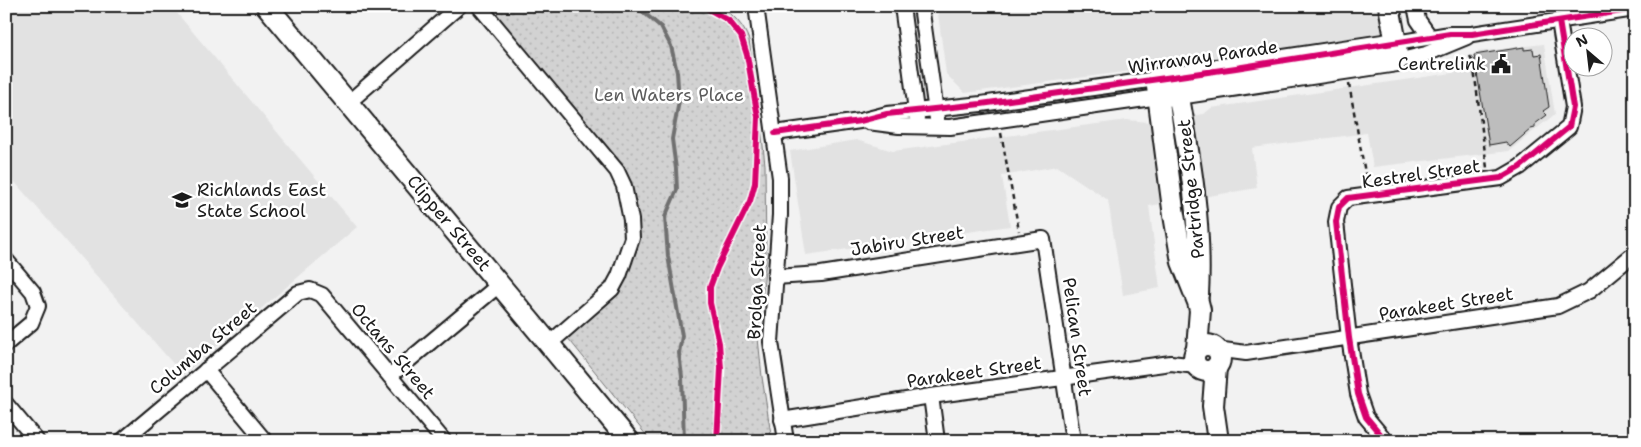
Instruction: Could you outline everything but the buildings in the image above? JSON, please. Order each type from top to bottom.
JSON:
[{"type":"street","name":"Clipper Street","points":[[267,6],[629,441]]},
{"type":"street","points":[[348,103],[459,6]]},
{"type":"street","points":[[479,6],[617,171],[624,186],[631,220],[632,238],[619,276],[612,289],[550,344]]},
{"type":"street","name":"Brolga Street","points":[[756,6],[780,178],[780,216],[771,342],[786,441]]},
{"type":"street","points":[[902,6],[918,127]]},
{"type":"street","points":[[921,6],[937,128]]},
{"type":"street","points":[[1390,6],[1396,52]]},
{"type":"street","points":[[1415,6],[1418,20],[1430,37]]},
{"type":"street","name":"Wirraway Parade","points":[[1396,52],[1430,37],[1450,34],[1472,34],[1635,9]]},
{"type":"street","name":"Kestrel Street","points":[[1386,441],[1366,417],[1358,394],[1349,338],[1336,222],[1339,207],[1348,198],[1501,178],[1520,167],[1569,127],[1573,107],[1559,21]]},
{"type":"street","name":"Wirraway Parade","points":[[860,121],[888,126],[950,127],[1167,87],[1396,52],[1426,54],[1472,34]]},
{"type":"street","name":"Wirraway Parade","points":[[775,133],[860,121],[888,114],[1167,87]]},
{"type":"street","name":"Partridge Street","points":[[1167,87],[1173,210],[1182,262],[1199,309],[1218,441]]},
{"type":"street","name":"Jabiru Street","points":[[775,277],[821,274],[1043,239]]},
{"type":"street","name":"Pelican Street","points":[[1043,239],[1073,441]]},
{"type":"street","name":"Parakeet Street","points":[[782,420],[931,396],[1171,364],[1558,306],[1589,291],[1635,252]]},
{"type":"street","points":[[6,260],[33,292],[38,306],[31,323],[6,344]]},
{"type":"street","points":[[390,376],[500,284]]},
{"type":"street","name":"Octans Street","points":[[310,290],[322,295],[444,441]]},
{"type":"street","name":"Columba Street","points":[[122,441],[298,293],[310,290]]},
{"type":"street","points":[[206,370],[265,441]]},
{"type":"street","points":[[931,396],[937,441]]},
{"type":"street","points":[[6,404],[37,441]]},
{"type":"path","points":[[1470,56],[1488,180]]},
{"type":"path","points":[[1349,84],[1369,195]]},
{"type":"path","points":[[1001,133],[1022,242]]},
{"type":"shaded area","name":"Richlands East State School","points":[[6,6],[171,6],[357,227],[183,375],[6,172]]},
{"type":"shaded area","points":[[937,6],[1380,6],[1384,29],[1379,38],[965,93],[946,74]]},
{"type":"shaded area","points":[[1544,44],[1555,114],[1509,151],[1373,167],[1367,133],[1252,148],[1257,188],[1149,206],[1160,288],[1123,295],[1108,200],[1057,166],[1002,176],[1010,226],[806,255],[790,151],[856,140],[893,151],[1127,120],[1149,122],[1204,114],[1211,108],[1459,72],[1476,52]]},
{"type":"green space","name":"Len Waters Place","points":[[479,6],[721,6],[741,25],[749,40],[765,165],[766,261],[758,338],[772,441],[651,441],[563,332],[612,289],[632,237],[624,186]]},
{"type":"waterway","points":[[636,6],[661,27],[671,46],[677,72],[679,101],[672,139],[677,190],[665,217],[668,256],[682,336],[679,353],[682,377],[684,441]]},
{"type":"cycle path","points":[[703,6],[728,20],[741,36],[747,55],[758,117],[755,183],[750,201],[717,268],[710,287],[710,303],[719,343],[721,368],[717,441]]},
{"type":"cycle path","points":[[775,133],[860,121],[887,114],[981,104],[1236,68],[1450,34],[1472,34],[1635,9]]},
{"type":"cycle path","points":[[1386,441],[1366,417],[1358,394],[1349,338],[1336,222],[1339,207],[1348,198],[1501,178],[1520,167],[1569,127],[1573,107],[1559,21]]},
{"type":"place","name":"Centrelink","points":[[1501,64]]},
{"type":"place","name":"Richlands East State School","points":[[182,200]]}]
